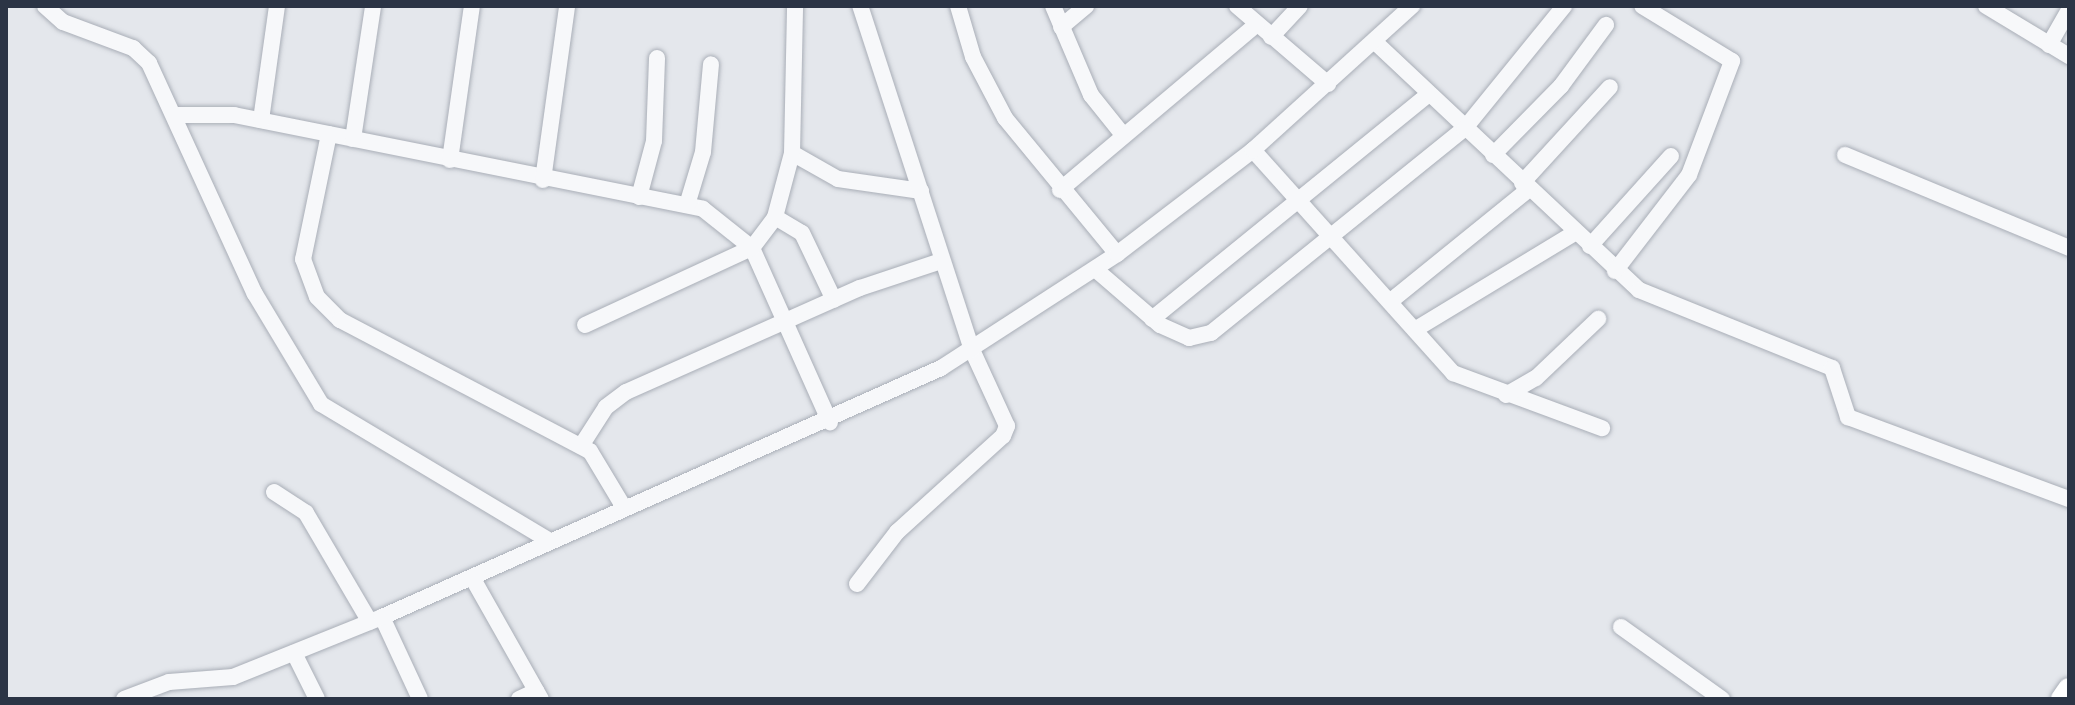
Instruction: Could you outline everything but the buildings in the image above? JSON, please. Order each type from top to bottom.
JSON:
[{"type":"street","points":[[45,6],[63,22],[141,54],[174,115],[255,294],[321,404],[550,541]]},
{"type":"street","points":[[261,120],[277,6]]},
{"type":"street","points":[[353,139],[373,6]]},
{"type":"street","points":[[450,160],[472,6]]},
{"type":"street","points":[[543,180],[567,6]]},
{"type":"street","points":[[585,325],[752,248],[775,217],[792,153],[795,6]]},
{"type":"street","points":[[857,584],[897,532],[1006,431],[972,350],[941,261],[860,6]]},
{"type":"street","points":[[958,6],[992,96],[1060,190],[1117,254]]},
{"type":"street","points":[[1053,6],[1091,95],[1123,135]]},
{"type":"street","points":[[1061,27],[1086,6]]},
{"type":"street","points":[[1237,6],[1328,84]]},
{"type":"street","points":[[1271,37],[1300,6]]},
{"type":"street","points":[[124,699],[169,682],[233,677],[376,620],[473,579],[623,506],[830,422],[972,350],[1117,254],[1253,150],[1412,6]]},
{"type":"street","points":[[1095,269],[1152,319],[1189,338],[1211,333],[1335,239],[1465,128],[1564,6]]},
{"type":"street","points":[[1615,271],[1689,175],[1732,61],[1642,6]]},
{"type":"street","points":[[1986,6],[2069,56]]},
{"type":"street","points":[[2049,45],[2069,10]]},
{"type":"street","points":[[1060,190],[1256,25]]},
{"type":"street","points":[[1493,155],[1561,86],[1606,25]]},
{"type":"street","points":[[1375,42],[1615,271],[1660,303],[1832,368],[1848,417],[2069,499]]},
{"type":"street","points":[[639,197],[654,141],[657,58]]},
{"type":"street","points":[[687,205],[703,152],[711,64]]},
{"type":"street","points":[[1392,300],[1526,186],[1610,87]]},
{"type":"street","points":[[1152,319],[1300,202],[1429,94]]},
{"type":"street","points":[[174,115],[261,120],[543,180],[687,205],[720,217],[752,248],[830,422]]},
{"type":"street","points":[[329,134],[303,259],[317,297],[352,327],[600,458],[623,506]]},
{"type":"street","points":[[1253,150],[1392,300],[1453,373],[1602,428]]},
{"type":"street","points":[[792,153],[838,179],[921,191]]},
{"type":"street","points":[[1845,155],[2069,248]]},
{"type":"street","points":[[1590,246],[1671,156]]},
{"type":"street","points":[[775,217],[802,233],[834,300]]},
{"type":"street","points":[[1416,329],[1576,232]]},
{"type":"street","points":[[581,446],[606,407],[626,392],[834,300],[941,261]]},
{"type":"street","points":[[1506,395],[1536,378],[1598,319]]},
{"type":"street","points":[[274,492],[306,513],[376,620],[420,699]]},
{"type":"street","points":[[473,579],[538,695],[519,699]]},
{"type":"street","points":[[1621,627],[1722,699]]},
{"type":"street","points":[[294,653],[317,699]]},
{"type":"street","points":[[2062,699],[2069,689]]}]
